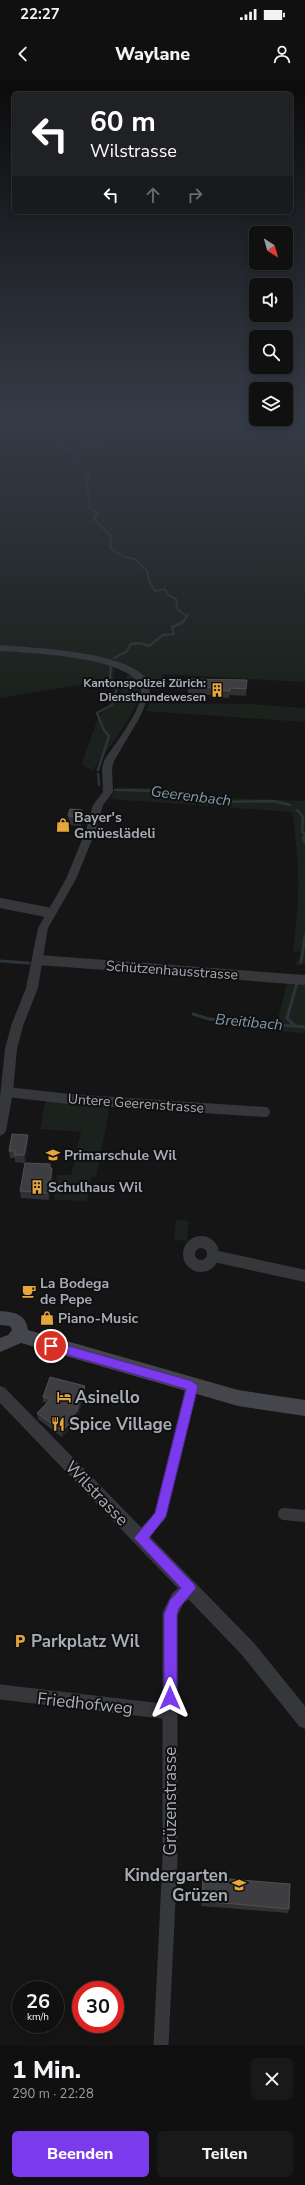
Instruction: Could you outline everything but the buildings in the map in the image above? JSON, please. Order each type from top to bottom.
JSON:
[{"type":"main road","points":[[0,1345],[10,1342],[19,1335],[20,1328],[17,1322],[10,1318],[1,1317]]},
{"type":"main road","points":[[19,1335],[238,1398],[305,1408]]},
{"type":"street","points":[[0,648],[78,656],[114,662],[136,673],[142,680],[146,689],[146,695],[107,768],[108,792],[98,805],[83,852],[71,879],[51,913],[42,933],[32,988],[17,1026],[11,1049],[7,1092],[0,1131]]},
{"type":"street","points":[[0,903],[51,913]]},
{"type":"street","name":"Schützenhausstrasse","points":[[38,960],[305,980]]},
{"type":"street","name":"Untere Geerenstrasse","points":[[7,1092],[69,1099],[265,1112]]},
{"type":"street","points":[[214,1256],[305,1276]]},
{"type":"street","points":[[140,1538],[160,1516],[192,1386]]},
{"type":"street","name":"Wilstrasse","points":[[0,1393],[248,1649],[305,1720]]},
{"type":"street","points":[[284,1514],[305,1516]]},
{"type":"street","name":"Grüzenstrasse","points":[[161,2045],[170,1859],[170,1614],[174,1604],[190,1588]]},
{"type":"street","name":"Friedhofweg","points":[[0,1692],[170,1712]]},
{"type":"shaded area","points":[[0,510],[305,510],[305,682],[163,674],[161,681],[142,680],[141,692],[131,716],[92,771],[82,764],[99,715],[116,702],[127,675],[137,677],[114,665],[114,679],[0,698]]},
{"type":"shaded area","points":[[150,703],[250,704],[305,708],[305,722],[145,711]]},
{"type":"shaded area","points":[[117,787],[172,789],[221,798],[305,801],[305,964],[294,966],[303,952],[293,951],[298,898],[298,865],[292,812],[110,799]]},
{"type":"shaded area","points":[[288,979],[305,980],[305,1033],[275,1031]]},
{"type":"shaded area","points":[[46,1099],[110,1105],[96,1177],[91,1177],[87,1201],[54,1200],[57,1175],[71,1175],[81,1132],[40,1129]]},
{"type":"shaded area","points":[[176,1220],[189,1221],[187,1241],[174,1240]]},
{"type":"waterway","name":"Geerenbach","points":[[92,510],[97,513],[94,519],[111,536],[110,548],[124,557],[135,559],[147,571],[150,583],[155,591],[165,589],[168,595],[176,599],[178,610],[187,616]]},
{"type":"waterway","name":"Geerenbach","points":[[114,658],[127,651],[131,644],[140,643],[149,646],[163,635],[174,634],[172,627],[182,623],[188,615]]},
{"type":"waterway","name":"Geerenbach","points":[[98,770],[109,736],[104,730],[97,713],[112,705],[118,685],[110,681],[111,663]]},
{"type":"waterway","name":"Geerenbach","points":[[98,774],[99,785]]},
{"type":"waterway","name":"Geerenbach","points":[[115,790],[168,791],[220,802],[274,801],[290,805]]},
{"type":"waterway","name":"Geerenbach","points":[[297,810],[303,817],[302,831],[305,835],[303,838],[305,843]]},
{"type":"waterway","name":"Geerenbach","points":[[301,962],[305,936]]},
{"type":"waterway","name":"Breitibach","points":[[0,961],[29,963]]},
{"type":"waterway","name":"Geerenbach","points":[[295,1026],[287,1018],[297,983]]},
{"type":"waterway","name":"Breitibach","points":[[193,1014],[209,1019],[305,1027]]},
{"type":"place","name":"Kantonspolizei Zürich: Diensthundewesen","points":[[217,690]]},
{"type":"place","name":"Bayer's Gmüeslädeli","points":[[63,825]]},
{"type":"place","name":"Primarschule Wil","points":[[53,1155]]},
{"type":"place","name":"Schulhaus Wil","points":[[37,1187]]},
{"type":"place","name":"La Bodega de Pepe","points":[[29,1291]]},
{"type":"place","name":"Piano-Music","points":[[47,1318]]},
{"type":"place","name":"Asinello","points":[[64,1397]]},
{"type":"place","name":"Spice Village","points":[[58,1424]]},
{"type":"place","name":"Parkplatz Wil","points":[[20,1641]]},
{"type":"place","name":"Kindergarten Grüzen","points":[[239,1885]]},
{"type":"route","points":[[51,1346],[192,1386],[160,1516],[140,1538],[190,1588],[178,1598],[170,1614],[170,1698]]}]
